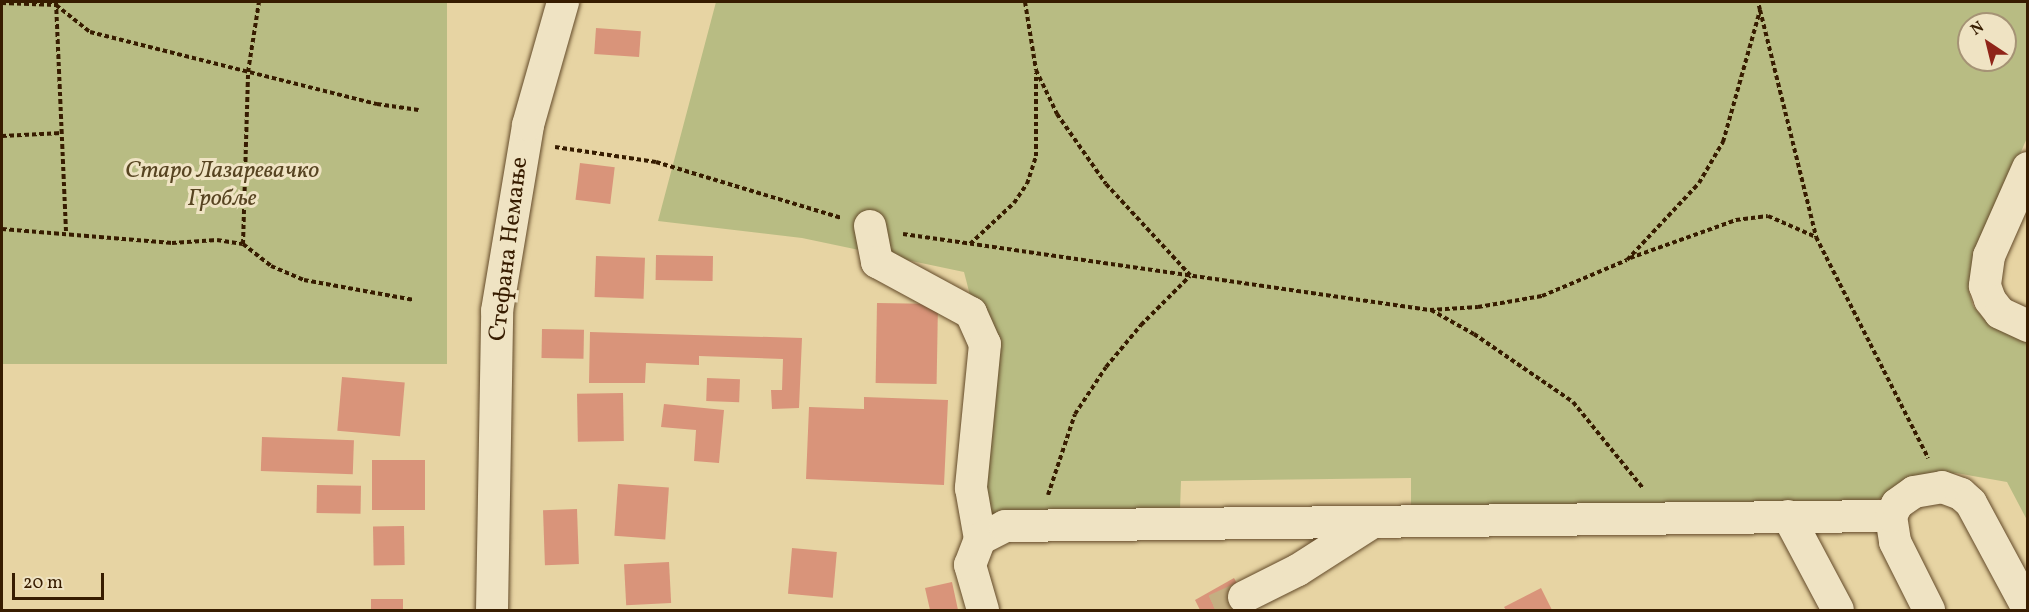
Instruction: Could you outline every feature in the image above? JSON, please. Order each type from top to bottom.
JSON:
[{"type":"street","name":"Стефана Немање","points":[[492,610],[498,311],[528,124],[563,2]]},
{"type":"street","points":[[2028,168],[1989,256],[1986,286],[1990,300],[2000,313],[2028,326]]},
{"type":"street","points":[[870,226],[877,262],[971,313],[985,344],[971,489],[980,538],[970,565],[983,610]]},
{"type":"street","points":[[1929,610],[1895,542],[1891,516],[1897,504],[1914,492],[1942,487],[1961,494],[1971,503],[2028,609]]},
{"type":"street","points":[[1788,516],[1838,610]]},
{"type":"street","points":[[980,538],[1005,526],[1891,516]]},
{"type":"street","points":[[1244,597],[1298,570],[1373,522]]},
{"type":"path","points":[[243,244],[248,72],[259,2]]},
{"type":"path","points":[[969,245],[1014,203],[1027,184],[1036,156],[1035,70],[1025,2]]},
{"type":"path","points":[[1758,2],[1816,237],[1847,292],[1942,487]]},
{"type":"path","points":[[2,3],[56,3],[90,32],[377,104],[420,110]]},
{"type":"path","points":[[56,3],[66,233]]},
{"type":"path","points":[[1627,260],[1699,183],[1724,142],[1760,10]]},
{"type":"path","points":[[1035,70],[1057,114],[1106,184],[1191,276],[1430,310],[1478,307],[1542,296],[1627,260],[1736,220],[1768,216],[1793,224],[1816,237]]},
{"type":"path","points":[[2,136],[62,133]]},
{"type":"path","points":[[2,229],[171,243],[217,240],[243,244],[271,266],[304,280],[414,300]]},
{"type":"path","points":[[1039,526],[1076,414],[1127,342],[1191,276]]},
{"type":"path","points":[[1430,310],[1474,334],[1573,402],[1609,442],[1666,519]]},
{"type":"green space","name":"Старо Лазаревачко Гробље","points":[[2,2],[447,2],[447,364],[2,364]]},
{"type":"green space","points":[[716,2],[2027,2],[2027,138],[1973,261],[1969,292],[1973,306],[1984,319],[2027,339],[2027,520],[2007,482],[1956,473],[1901,487],[1875,501],[1411,507],[1411,478],[1181,481],[1180,510],[986,514],[972,303],[964,272],[802,238],[658,221]]},
{"type":"building","points":[[596,28],[641,31],[639,57],[594,54]]},
{"type":"building","points":[[580,163],[615,167],[610,204],[575,200]]},
{"type":"building","points":[[656,255],[713,256],[713,281],[656,280]]},
{"type":"building","points":[[596,256],[645,258],[644,299],[595,297]]},
{"type":"building","points":[[877,303],[938,304],[937,384],[876,383]]},
{"type":"building","points":[[542,329],[584,330],[583,359],[541,358]]},
{"type":"building","points":[[590,332],[802,338],[799,408],[772,409],[771,390],[782,390],[783,359],[699,356],[699,365],[646,363],[645,383],[589,383]]},
{"type":"building","points":[[342,377],[405,382],[400,436],[337,431]]},
{"type":"building","points":[[707,378],[740,379],[739,402],[706,401]]},
{"type":"building","points":[[623,393],[624,441],[578,442],[577,394]]},
{"type":"building","points":[[864,397],[948,400],[944,485],[806,479],[809,407],[864,409]]},
{"type":"building","points":[[664,404],[724,410],[719,463],[694,461],[696,430],[661,427]]},
{"type":"building","points":[[262,437],[354,440],[353,474],[261,471]]},
{"type":"building","points":[[372,460],[425,460],[425,510],[372,510]]},
{"type":"building","points":[[618,484],[669,488],[665,539],[614,536]]},
{"type":"building","points":[[317,485],[361,486],[361,514],[317,513]]},
{"type":"building","points":[[577,509],[579,564],[545,565],[543,510]]},
{"type":"building","points":[[404,526],[405,565],[374,566],[373,527]]},
{"type":"building","points":[[792,548],[837,552],[833,598],[788,594]]},
{"type":"building","points":[[669,562],[671,603],[626,605],[624,564]]},
{"type":"building","points":[[1234,578],[1251,610],[1200,610],[1195,600]]},
{"type":"building","points":[[952,582],[958,610],[930,610],[925,588]]},
{"type":"building","points":[[1541,588],[1552,610],[1506,610],[1504,607]]},
{"type":"building","points":[[371,599],[403,599],[403,610],[371,610]]},
{"type":"tunnel","points":[[1215,610],[1244,597]]}]
